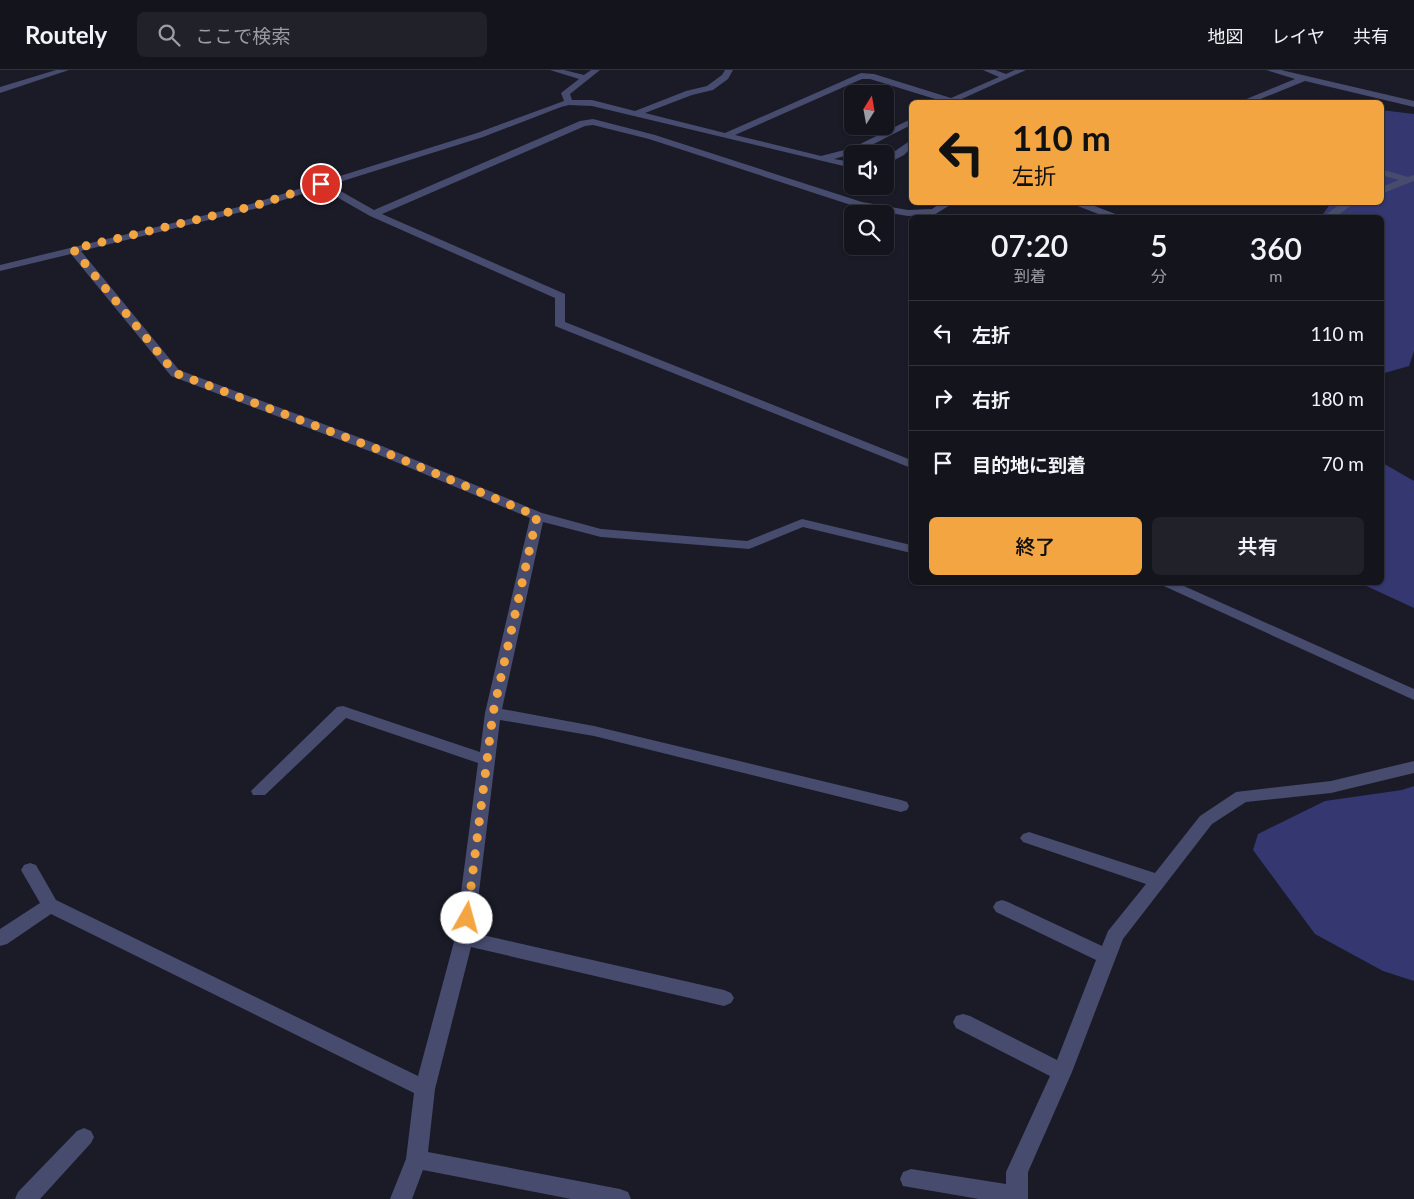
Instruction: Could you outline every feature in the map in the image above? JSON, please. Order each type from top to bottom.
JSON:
[{"type":"street","points":[[0,90],[65,70]]},
{"type":"street","points":[[554,70],[585,78]]},
{"type":"street","points":[[569,102],[565,93],[596,70]]},
{"type":"street","points":[[637,113],[689,93],[710,88],[725,77],[729,70]]},
{"type":"street","points":[[987,70],[1008,77]]},
{"type":"street","points":[[956,100],[1022,70]]},
{"type":"street","points":[[1270,70],[1414,104]]},
{"type":"street","points":[[728,135],[861,76],[871,76],[945,100]]},
{"type":"street","points":[[1252,100],[1304,78]]},
{"type":"street","points":[[0,268],[254,206],[480,135],[569,102],[592,103],[637,113],[844,163]]},
{"type":"street","points":[[374,214],[583,123],[593,122],[652,137],[860,205],[908,213],[934,212],[945,205]]},
{"type":"street","points":[[821,159],[855,150],[909,123]]},
{"type":"street","points":[[894,159],[906,154]]},
{"type":"street","points":[[1384,173],[1412,179]]},
{"type":"street","points":[[1384,190],[1412,179]]},
{"type":"street","points":[[321,184],[374,214],[560,296],[559,324],[909,463]]},
{"type":"street","points":[[1081,205],[1112,215]]},
{"type":"street","points":[[1331,215],[1347,205]]},
{"type":"street","points":[[73,249],[175,373],[377,449],[537,516],[601,534],[749,545],[802,523],[889,545],[909,548]]},
{"type":"street","points":[[401,1199],[417,1158],[425,1089],[464,938],[493,713],[537,516]]},
{"type":"street","points":[[1169,585],[1414,695]]},
{"type":"street","points":[[259,791],[343,711],[487,760]]},
{"type":"street","points":[[493,713],[594,731],[901,806]]},
{"type":"street","points":[[911,1178],[1016,1197],[1018,1172],[1062,1072],[1115,936],[1206,820],[1242,796],[1331,787],[1414,767]]},
{"type":"street","points":[[1029,838],[1159,881]]},
{"type":"street","points":[[30,870],[50,905],[425,1089]]},
{"type":"street","points":[[0,939],[50,905]]},
{"type":"street","points":[[1002,907],[1107,957]]},
{"type":"street","points":[[464,938],[724,998]]},
{"type":"street","points":[[963,1022],[1062,1072]]},
{"type":"street","points":[[26,1199],[84,1137]]},
{"type":"street","points":[[417,1158],[620,1199]]},
{"type":"shaded area","points":[[1384,110],[1414,114],[1414,351],[1409,366],[1384,373],[1384,215],[1322,215],[1330,205],[1384,205]]},
{"type":"shaded area","points":[[1384,464],[1414,481],[1414,608],[1364,585],[1384,585]]},
{"type":"shaded area","points":[[1414,786],[1414,981],[1383,971],[1315,934],[1253,850],[1258,834],[1325,801],[1402,790]]},
{"type":"route","points":[[321,184],[254,206],[73,249],[175,373],[377,449],[537,516],[493,713],[467,918]]}]
